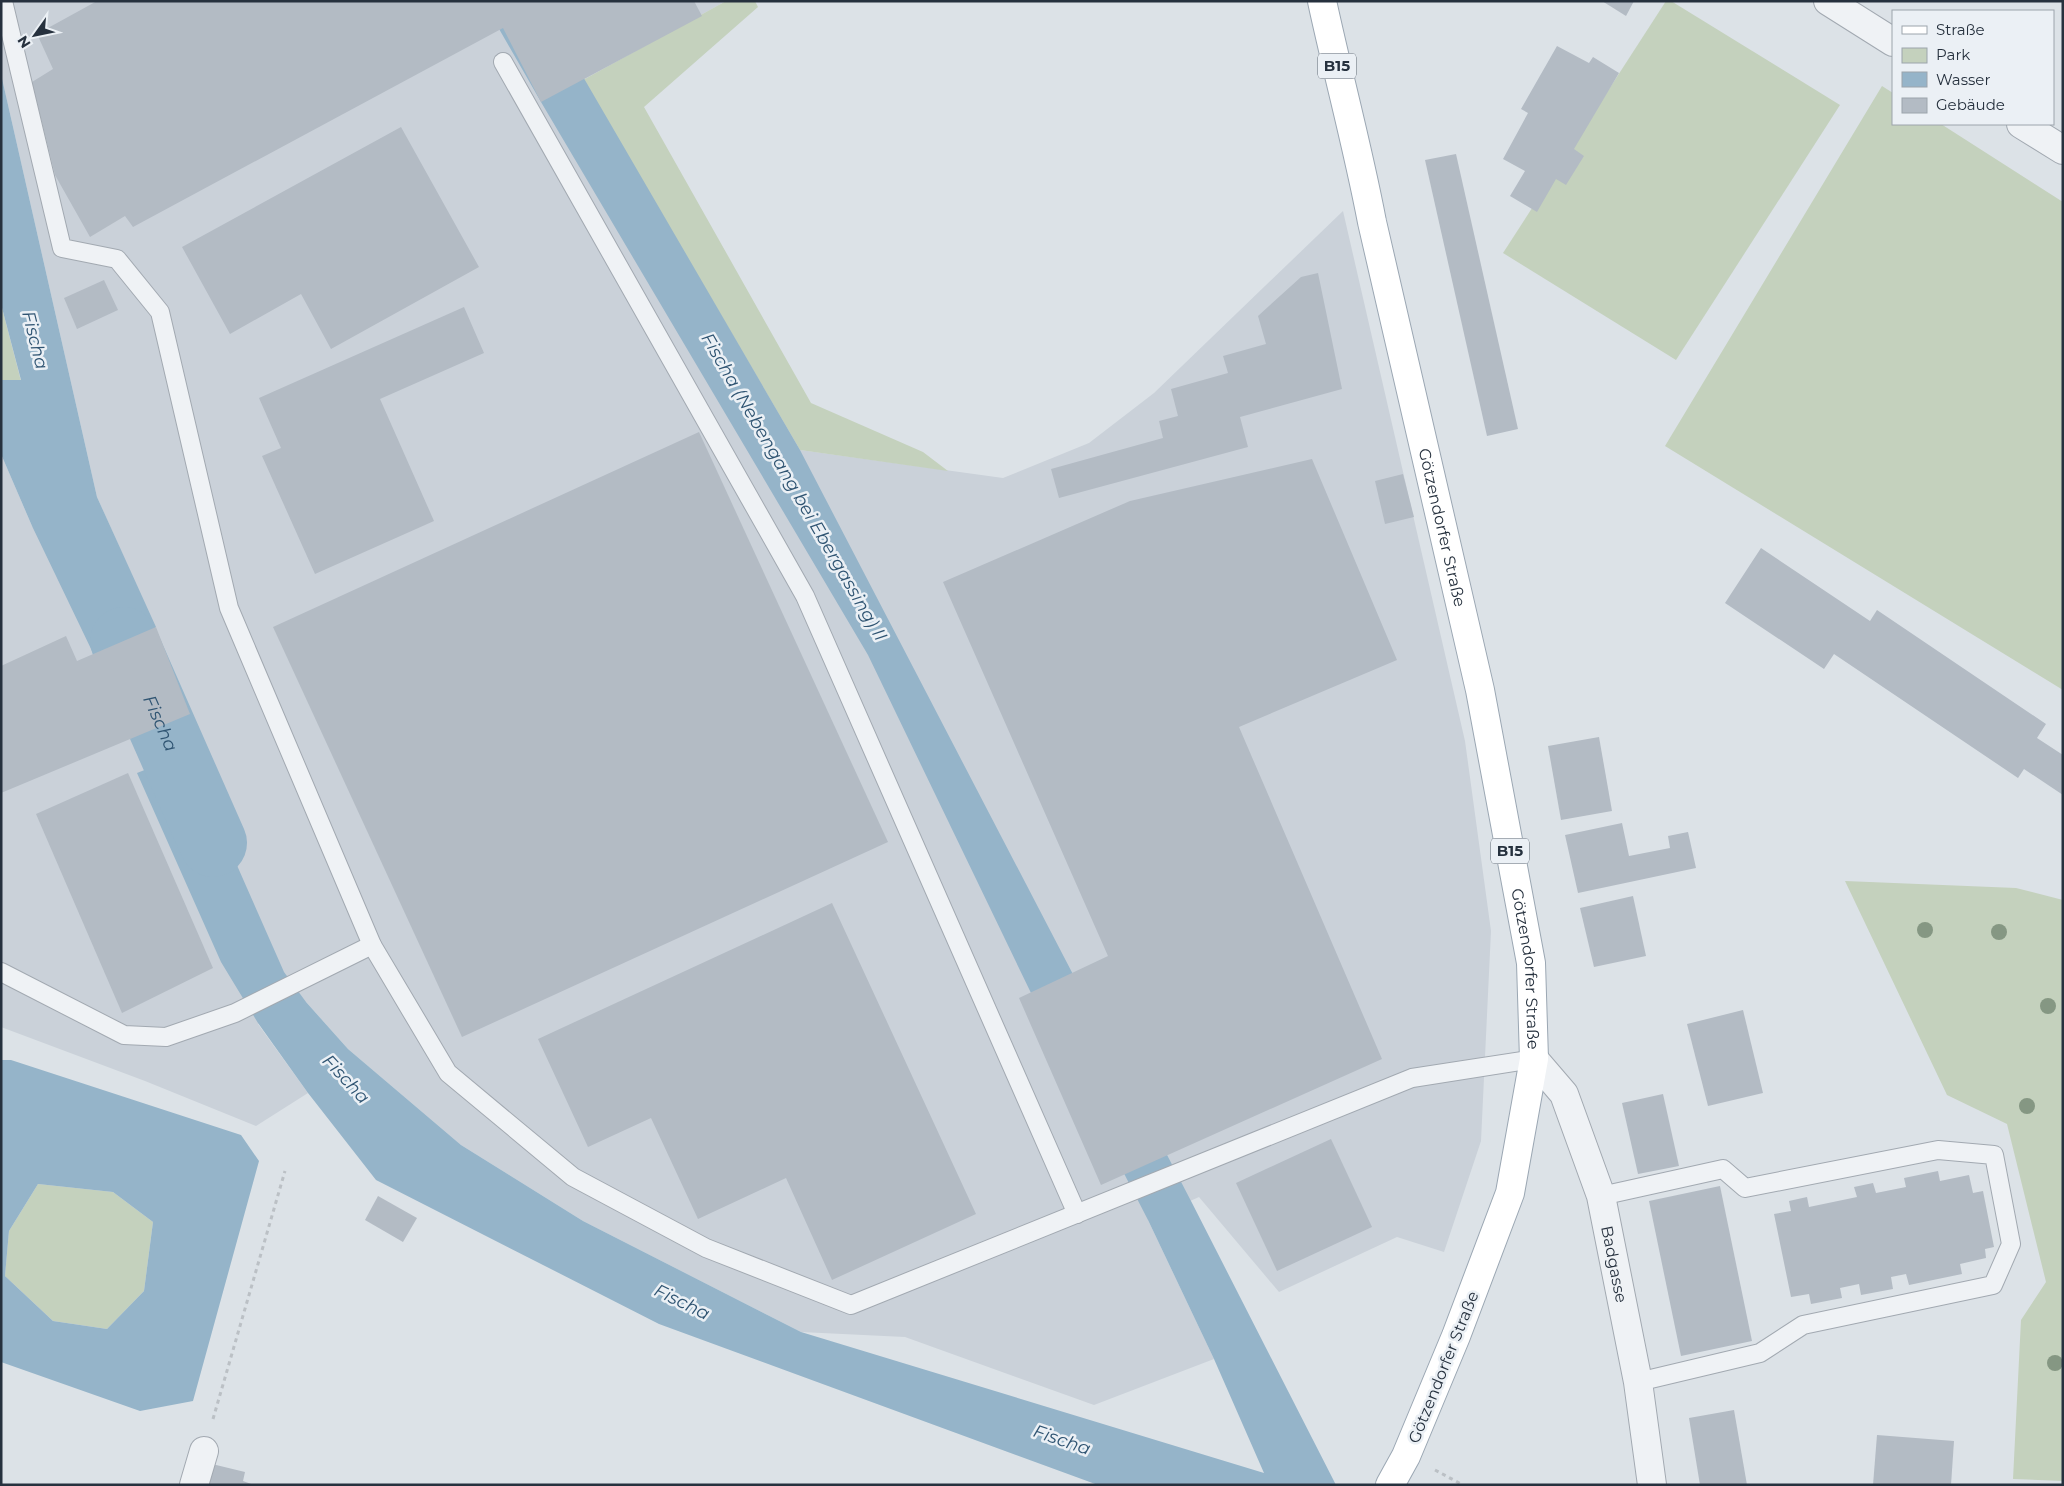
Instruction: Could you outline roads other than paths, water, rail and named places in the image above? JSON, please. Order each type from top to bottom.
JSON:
[{"type":"main road","name":"Götzendorfer Straße","points":[[1322,1],[1480,690],[1531,963],[1534,1059],[1510,1193],[1456,1336],[1406,1456],[1394,1478]]},
{"type":"street","points":[[1828,1],[1892,41]]},
{"type":"street","points":[[2024,125],[2063,150]]},
{"type":"street","name":"Badgasse","points":[[1534,1059],[1564,1094],[1601,1196],[1638,1382],[1652,1485]]},
{"type":"street","points":[[194,1485],[204,1451]]},
{"type":"lane","name":"Götzendorfer Straße","points":[[3,1],[62,248],[118,259],[160,312],[229,608],[372,945],[448,1073],[573,1177],[706,1248],[852,1305],[1412,1078],[1534,1059]]},
{"type":"lane","points":[[503,62],[805,596],[1077,1214]]},
{"type":"lane","points":[[1,972],[124,1035],[166,1037],[235,1013],[372,945]]},
{"type":"lane","points":[[1601,1196],[1723,1169],[1746,1188],[1938,1150],[1994,1155],[2011,1244],[1993,1285],[1803,1325],[1760,1353],[1638,1382]]},
{"type":"water","name":"Fischa (Nebengang bei Ebergassing) II","points":[[483,1],[539,1],[800,450],[1191,1201],[1336,1485],[1098,1485],[659,1324],[376,1180],[308,1093],[258,1023],[221,962],[137,773],[175,758],[200,745],[212,771],[206,795],[284,972],[306,1002],[348,1049],[461,1145],[583,1221],[801,1332],[1264,1473],[1214,1359],[1148,1220],[1031,993],[868,655]]},
{"type":"water","points":[[1,74],[97,497],[156,627],[93,653],[32,526],[1,454],[1,380],[21,380],[1,304]]},
{"type":"water","points":[[1,1060],[11,1060],[241,1135],[259,1161],[193,1401],[140,1411],[1,1362]],"holes":[[[38,1184],[113,1192],[153,1222],[144,1291],[107,1329],[53,1321],[5,1276],[9,1231]]]},
{"type":"waterway","name":"Fischa","points":[[124,641],[213,843]]}]
